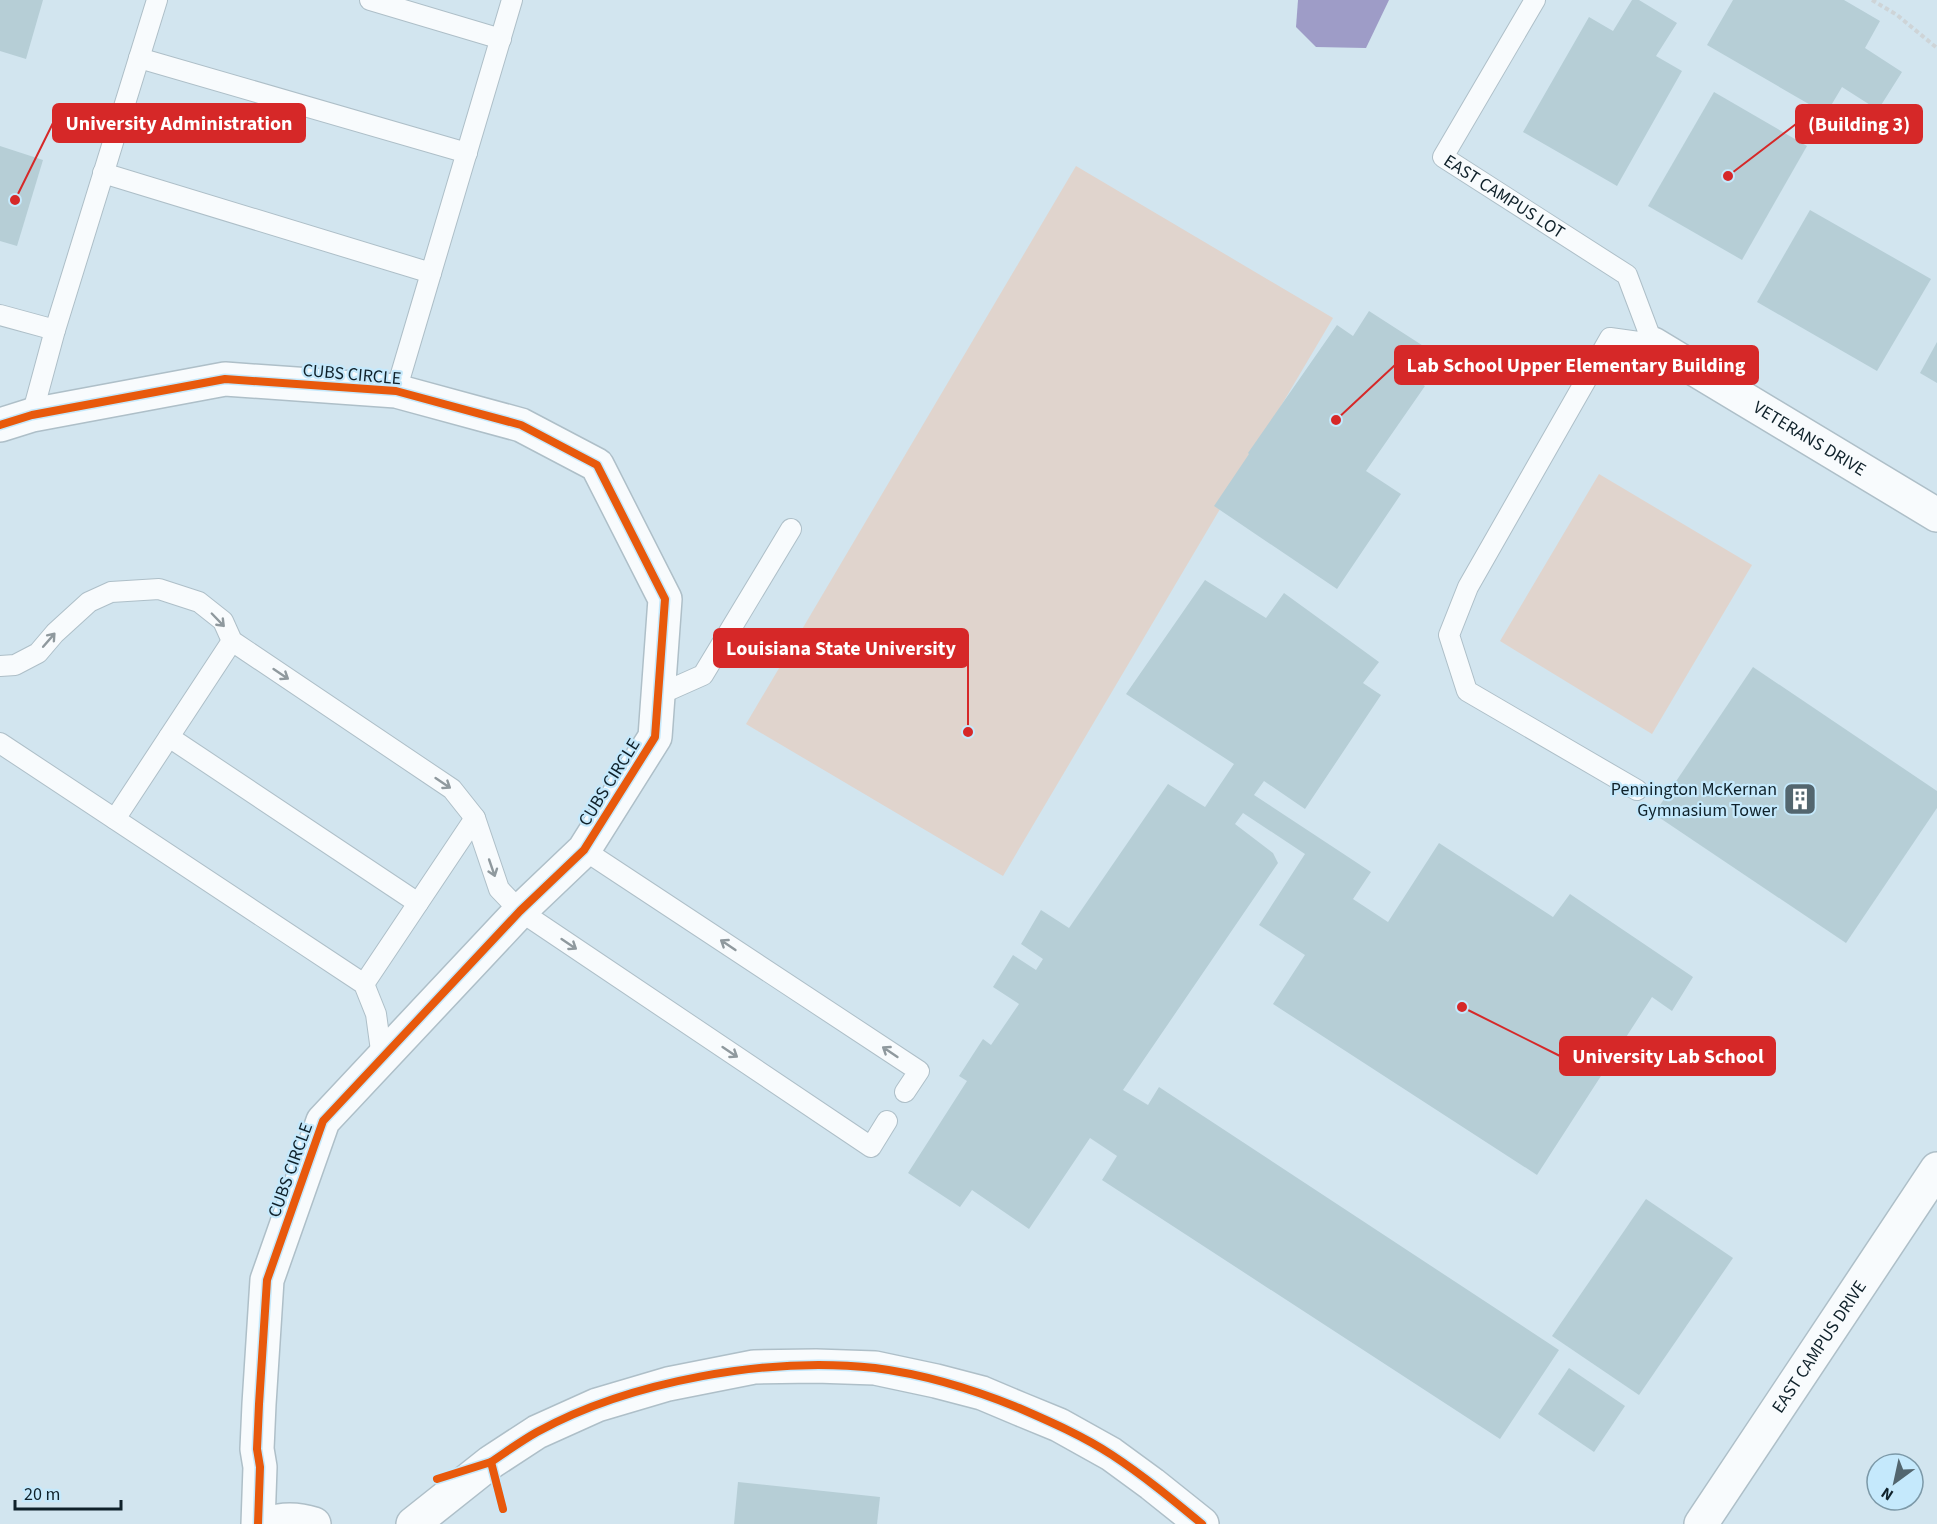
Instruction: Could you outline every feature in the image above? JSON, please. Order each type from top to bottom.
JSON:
[{"type":"street","name":"VETERANS DRIVE","points":[[1653,344],[1937,515]]},
{"type":"street","name":"CUBS CIRCLE","points":[[0,425],[32,415],[225,379],[396,391],[521,425],[597,465],[665,599],[655,737],[584,850],[520,911],[323,1121],[267,1280],[257,1449],[260,1467],[258,1524]]},
{"type":"street","name":"EAST CAMPUS DRIVE","points":[[1701,1524],[1937,1169]]},
{"type":"street","points":[[413,1524],[491,1462],[537,1432],[597,1405],[668,1383],[754,1367],[816,1366],[875,1368],[936,1381],[1001,1401],[1059,1425],[1111,1454],[1202,1524]]},
{"type":"street","points":[[268,1524],[278,1520],[300,1520],[314,1524]]},
{"type":"lane","points":[[32,415],[55,330],[157,0]]},
{"type":"lane","points":[[370,0],[501,39]]},
{"type":"lane","points":[[396,391],[512,0]]},
{"type":"lane","name":"EAST CAMPUS LOT","points":[[1535,0],[1443,157],[1627,275],[1653,344]]},
{"type":"lane","points":[[139,58],[467,153]]},
{"type":"lane","points":[[103,173],[431,273]]},
{"type":"lane","points":[[0,315],[55,330]]},
{"type":"lane","points":[[1637,790],[1467,691],[1449,635],[1468,587],[1610,338],[1653,344]]},
{"type":"lane","points":[[658,695],[703,675],[791,529]]},
{"type":"lane","points":[[0,666],[15,665],[38,653],[55,633],[89,602],[111,592],[159,589],[199,602],[223,621],[232,641],[452,789],[475,818],[499,890],[520,911],[871,1147],[887,1121]]},
{"type":"lane","points":[[115,819],[232,641]]},
{"type":"lane","points":[[169,737],[418,903]]},
{"type":"lane","points":[[0,743],[364,984],[376,1014],[382,1058]]},
{"type":"lane","points":[[364,984],[475,818]]},
{"type":"lane","points":[[584,850],[919,1071],[905,1092]]},
{"type":"path","points":[[1872,0],[1897,15],[1937,48]]},
{"type":"shaded area","points":[[1076,166],[1333,318],[1003,876],[746,724]]},
{"type":"shaded area","points":[[1599,474],[1752,565],[1652,734],[1500,641]]},
{"type":"water","points":[[1298,0],[1389,0],[1366,48],[1316,47],[1296,27]]},
{"type":"building","points":[[0,0],[43,0],[26,59],[0,51]]},
{"type":"building","points":[[1632,0],[1639,0],[1677,23],[1656,56],[1682,71],[1617,186],[1523,132],[1589,17],[1613,31]]},
{"type":"building","points":[[1733,0],[1844,0],[1880,21],[1865,48],[1902,72],[1878,110],[1842,87],[1826,114],[1707,45]]},
{"type":"building","points":[[1714,92],[1807,146],[1742,260],[1648,206]]},
{"type":"building","points":[[0,146],[43,160],[17,246],[0,241]]},
{"type":"building","points":[[1810,210],[1931,279],[1877,371],[1757,302]]},
{"type":"building","points":[[1369,311],[1428,349],[1410,376],[1425,386],[1366,471],[1401,494],[1337,589],[1214,506],[1337,325],[1353,336]]},
{"type":"building","points":[[1937,342],[1937,383],[1920,373]]},
{"type":"building","points":[[1205,580],[1266,618],[1284,593],[1379,662],[1363,683],[1381,695],[1305,809],[1264,781],[1254,795],[1371,872],[1353,899],[1388,922],[1439,843],[1553,917],[1570,894],[1693,977],[1672,1011],[1652,997],[1537,1175],[1273,1004],[1305,955],[1259,925],[1305,854],[1243,813],[1235,824],[1273,853],[1278,863],[1123,1090],[1148,1105],[1159,1087],[1559,1350],[1500,1439],[1102,1180],[1117,1156],[1090,1138],[1029,1229],[972,1190],[960,1207],[908,1173],[967,1081],[959,1076],[983,1039],[991,1045],[1019,1004],[993,987],[1013,955],[1036,970],[1043,959],[1021,944],[1041,910],[1069,928],[1168,784],[1205,807],[1234,764],[1126,694]]},
{"type":"building","name":"Pennington McKernan Gymnasium Tower","points":[[1753,667],[1937,791],[1937,808],[1846,943],[1654,814]]},
{"type":"building","points":[[1646,1199],[1733,1258],[1639,1395],[1552,1336]]},
{"type":"building","points":[[1569,1368],[1625,1406],[1594,1452],[1538,1414]]},
{"type":"building","points":[[738,1482],[880,1497],[877,1524],[734,1524]]},
{"type":"cycle path","points":[[0,425],[32,415],[225,379],[396,391],[521,425],[597,465],[665,599],[655,737],[584,850],[520,911],[323,1121],[267,1280],[257,1449],[260,1467],[258,1524]]},
{"type":"cycle path","points":[[491,1462],[537,1432],[574,1414],[657,1386],[701,1376],[791,1366],[834,1365],[875,1368],[911,1374],[985,1395],[1067,1430],[1124,1463],[1202,1524]]},
{"type":"cycle path","points":[[437,1479],[491,1462],[503,1509]]},
{"type":"place","name":"(Building 3)","points":[[1728,176]]},
{"type":"place","name":"University Administration","points":[[15,200]]},
{"type":"place","name":"Lab School Upper Elementary Building","points":[[1336,420]]},
{"type":"place","name":"Louisiana State University","points":[[968,732]]},
{"type":"place","name":"Pennington McKernan Gymnasium Tower","points":[[1800,799]]},
{"type":"place","name":"University Lab School","points":[[1462,1007]]}]
